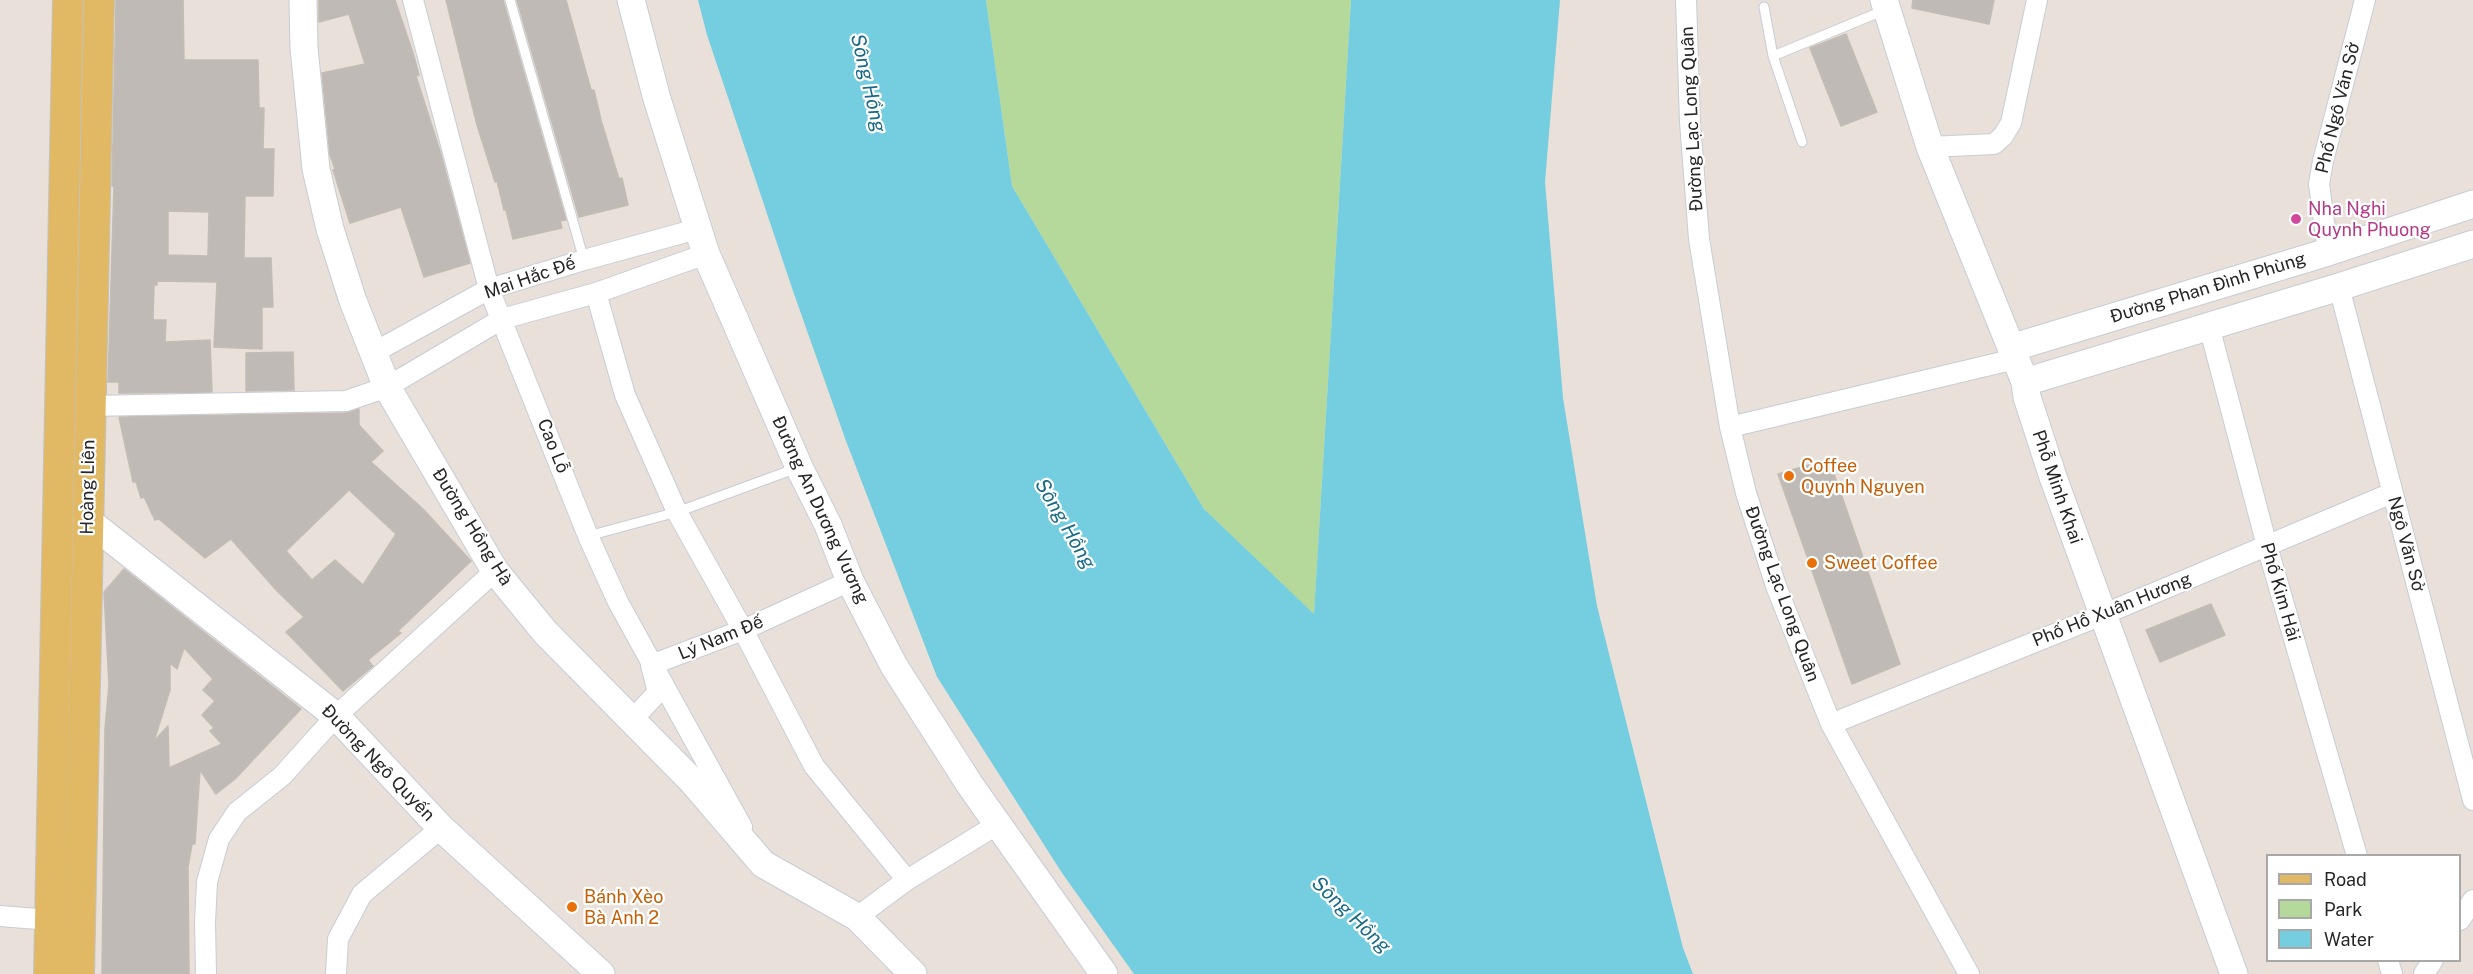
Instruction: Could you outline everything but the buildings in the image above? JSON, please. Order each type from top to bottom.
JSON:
[{"type":"main road","name":"Hoàng Liên","points":[[49,974],[68,0]]},
{"type":"main road","name":"Hoàng Liên","points":[[79,974],[99,0]]},
{"type":"main road","points":[[57,517],[87,520]]},
{"type":"main road","points":[[50,920],[79,929]]},
{"type":"street","name":"Đường Hồng Hà","points":[[303,0],[304,48],[316,169],[330,229],[387,387],[495,570],[544,632],[692,781],[763,864],[857,916],[913,974]]},
{"type":"street","name":"Cao Lỗ","points":[[413,0],[489,289],[588,536],[618,602],[651,665],[763,864]]},
{"type":"street","name":"Đường An Dương Vương","points":[[631,0],[657,99],[701,242],[799,467],[828,525],[850,581],[894,666],[970,785],[1104,974]]},
{"type":"street","name":"Đường Lạc Long Quân","points":[[1686,0],[1690,122],[1699,239],[1730,426],[1746,493],[1776,586],[1831,724],[1969,974]]},
{"type":"street","points":[[1930,147],[1994,144],[2004,136],[2011,123],[2037,0]]},
{"type":"street","name":"Phố Ngô Văn Sở","points":[[2328,252],[2319,184],[2365,0]]},
{"type":"street","name":"Phỗ Minh Khai","points":[[1886,4],[1930,147],[2017,363],[2033,417],[2102,615],[2234,974]]},
{"type":"street","name":"Đường Phan Đình Phùng","points":[[2017,363],[2328,252],[2473,204]]},
{"type":"street","name":"Mai Hắc Đế","points":[[90,406],[346,401],[387,387],[502,319],[596,293],[701,242]]},
{"type":"street","name":"Mai Hắc Đế","points":[[373,352],[489,289],[584,260],[701,242]]},
{"type":"street","name":"Đường Phan Đình Phùng","points":[[2017,363],[2209,326],[2339,288],[2473,244]]},
{"type":"street","points":[[2328,252],[2339,288]]},
{"type":"street","name":"Ngô Văn Sở","points":[[2339,288],[2473,800]]},
{"type":"street","points":[[596,293],[625,395],[676,512],[743,630],[814,766],[907,880]]},
{"type":"street","name":"Phố Kim Hải","points":[[2209,326],[2267,546],[2357,854]]},
{"type":"street","points":[[1730,426],[2017,363]]},
{"type":"street","name":"Phố Hồ Xuân Hương","points":[[1831,724],[2102,615],[2392,493]]},
{"type":"street","name":"Đường Ngô Quyến","points":[[87,520],[336,716],[441,828],[602,974]]},
{"type":"street","points":[[206,974],[207,882],[219,838],[237,812],[282,776],[336,716],[495,570]]},
{"type":"street","name":"Lý Nam Đế","points":[[651,665],[743,630],[850,581]]},
{"type":"street","points":[[632,720],[658,692],[651,665]]},
{"type":"street","points":[[857,916],[907,880],[998,824]]},
{"type":"street","points":[[336,974],[338,939],[362,894],[441,828]]},
{"type":"street","points":[[2461,918],[2473,900]]},
{"type":"street","points":[[0,916],[50,920]]},
{"type":"lane","points":[[510,0],[584,260]]},
{"type":"lane","points":[[1773,56],[1886,4]]},
{"type":"lane","points":[[1764,7],[1773,56],[1802,142]]},
{"type":"lane","points":[[588,536],[676,512],[799,467]]},
{"type":"green space","points":[[986,0],[1351,0],[1314,615],[1204,509],[1012,186]]},
{"type":"water","name":"Sông Hồng","points":[[698,0],[986,0],[1012,186],[1204,509],[1314,614],[1351,0],[1560,0],[1545,182],[1563,398],[1597,606],[1683,948],[1693,974],[1134,974],[1062,873],[937,677],[846,441],[793,291],[707,35]]},
{"type":"place","name":"Nha Nghi Quynh Phuong","points":[[2296,219]]},
{"type":"place","name":"Coffee Quynh Nguyen","points":[[1789,476]]},
{"type":"place","name":"Sweet Coffee","points":[[1812,563]]},
{"type":"place","name":"Bánh Xèo Bà Anh 2","points":[[572,907]]}]
